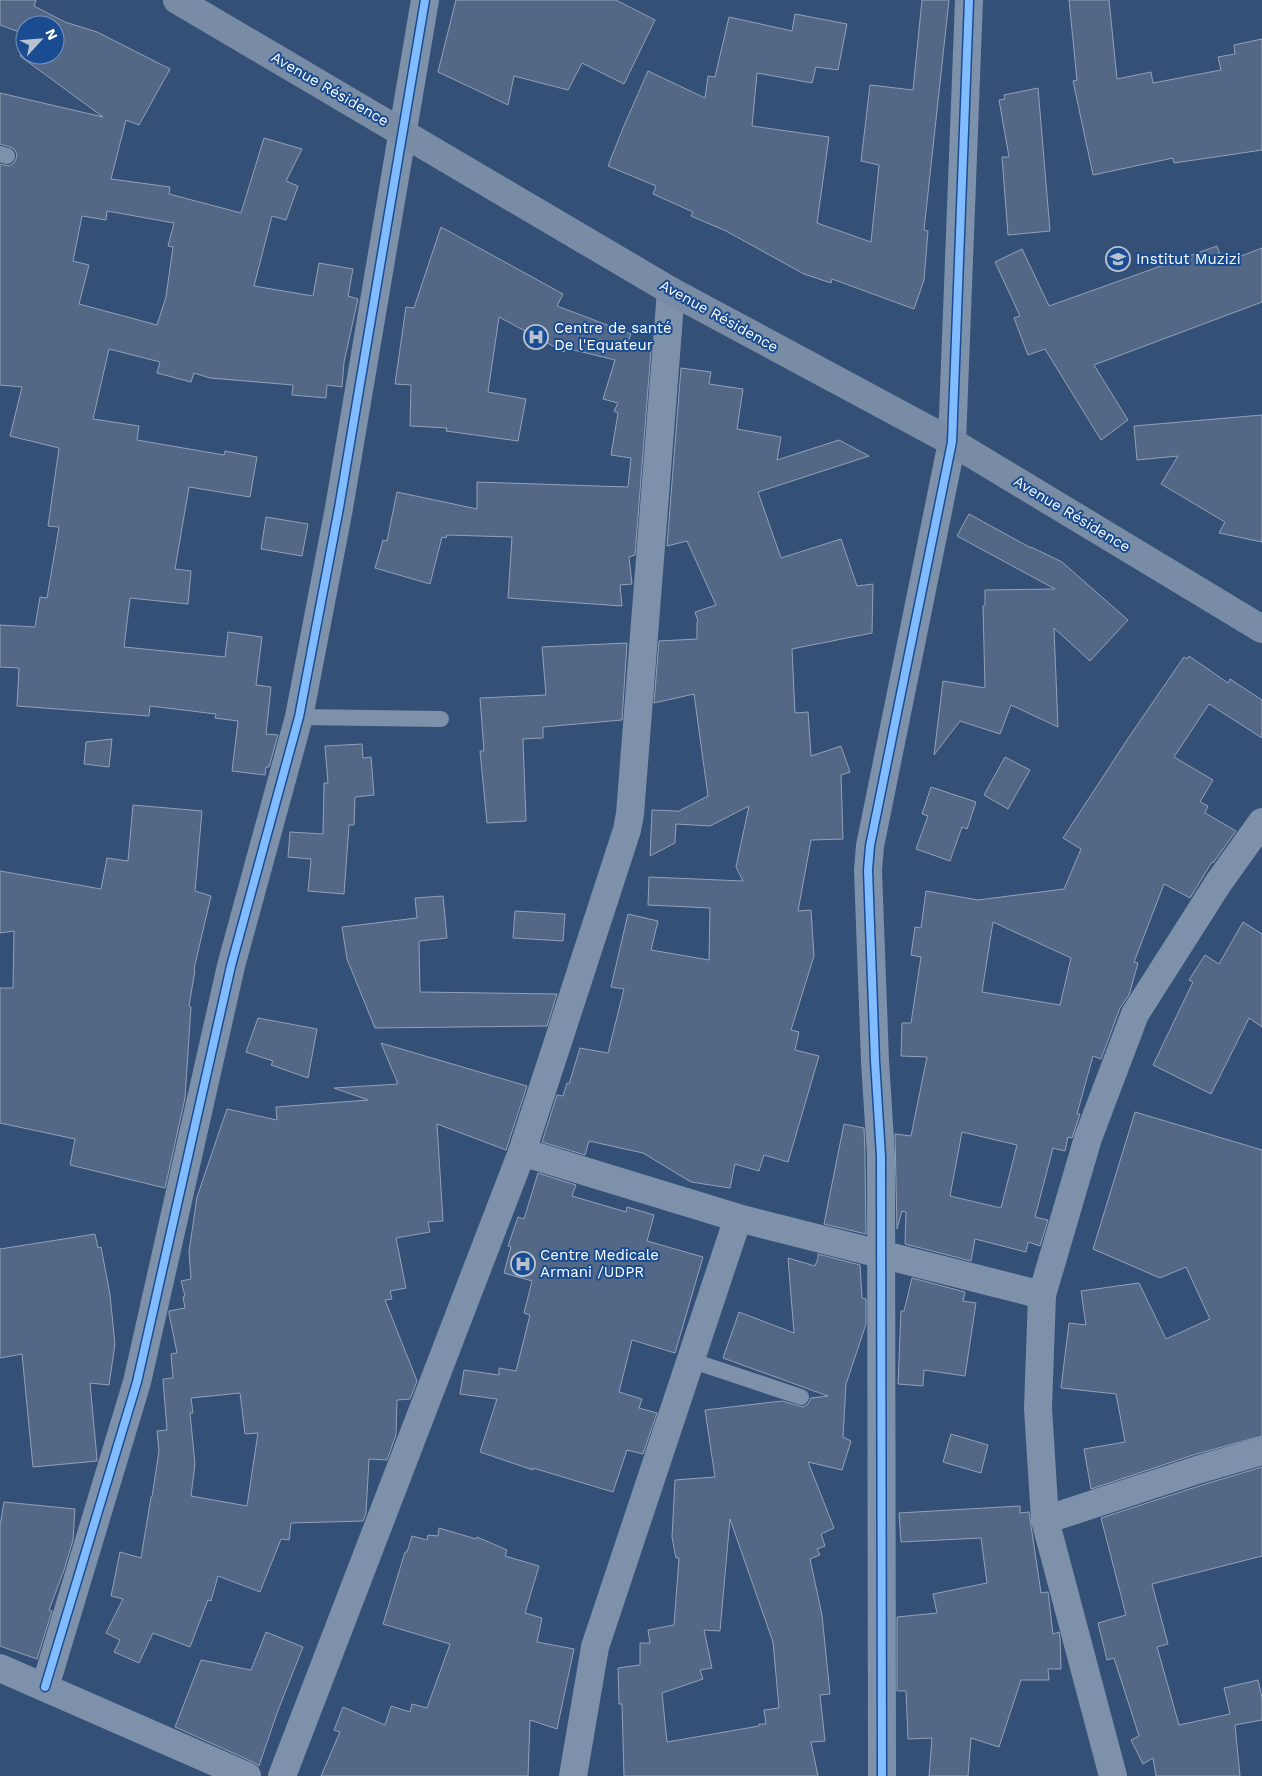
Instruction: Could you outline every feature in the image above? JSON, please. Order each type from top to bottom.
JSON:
[{"type":"main road","name":"Avenue Résidence","points":[[177,0],[671,290],[952,442],[1262,629]]},
{"type":"street","points":[[46,1687],[137,1382],[231,966],[299,717],[339,508],[425,0]]},
{"type":"street","points":[[882,1776],[881,1156],[875,1061],[868,870],[870,846],[952,442],[969,0]]},
{"type":"street","points":[[282,1776],[522,1152],[627,830],[630,814],[671,290]]},
{"type":"street","points":[[1113,1776],[1045,1520],[1038,1408],[1042,1296],[1088,1138],[1135,1014],[1219,882],[1262,822]]},
{"type":"street","points":[[522,1152],[738,1218],[1042,1296]]},
{"type":"street","points":[[573,1776],[595,1647],[738,1218]]},
{"type":"street","points":[[1045,1520],[1196,1470],[1262,1452]]},
{"type":"street","points":[[0,1668],[247,1776]]},
{"type":"lane","points":[[299,717],[441,719]]},
{"type":"lane","points":[[690,1360],[802,1397]]},
{"type":"building","points":[[0,0],[36,0],[34,6],[51,15],[15,15],[15,30],[0,25]]},
{"type":"building","points":[[456,0],[616,0],[655,20],[624,84],[582,63],[568,90],[514,76],[508,105],[438,72]]},
{"type":"building","points":[[922,0],[949,0],[924,230],[928,231],[924,280],[914,309],[832,279],[831,283],[804,274],[726,231],[691,216],[693,212],[653,194],[656,186],[608,166],[648,71],[705,98],[708,76],[715,77],[729,17],[792,31],[795,14],[847,24],[838,70],[816,67],[812,83],[757,73],[752,126],[829,137],[817,223],[871,242],[879,165],[861,161],[870,85],[913,90]]},
{"type":"building","points":[[1069,0],[1109,0],[1117,79],[1151,72],[1153,83],[1221,70],[1218,57],[1235,54],[1234,45],[1262,39],[1262,150],[1174,163],[1173,158],[1093,175],[1073,81],[1077,80]]},
{"type":"building","points":[[65,22],[97,32],[170,69],[139,125],[126,120],[111,179],[170,187],[169,194],[241,213],[264,138],[302,149],[286,181],[298,186],[286,220],[272,216],[254,286],[313,296],[319,263],[353,269],[348,296],[358,299],[344,362],[342,387],[327,385],[326,398],[292,395],[293,385],[210,378],[194,373],[191,382],[157,373],[160,362],[109,349],[93,419],[139,426],[137,440],[224,455],[225,451],[257,457],[250,497],[189,487],[175,569],[191,571],[188,604],[130,598],[124,647],[225,657],[228,632],[262,637],[256,685],[271,687],[266,734],[278,735],[269,767],[266,767],[265,775],[232,771],[238,721],[215,718],[216,714],[150,706],[149,716],[17,706],[19,668],[0,667],[0,625],[35,627],[40,597],[47,598],[59,527],[48,526],[59,448],[10,436],[22,387],[0,385],[0,164],[9,166],[14,163],[17,154],[14,149],[0,144],[0,93],[103,117],[32,65],[65,65]],"holes":[[[107,211],[174,223],[168,246],[173,247],[166,297],[157,325],[79,304],[89,265],[73,261],[82,216],[106,220]]]},
{"type":"building","points":[[1038,88],[1050,231],[1008,235],[1002,157],[1009,157],[999,100],[1005,99],[1004,95]]},
{"type":"building","points":[[441,227],[563,294],[557,306],[631,334],[627,345],[651,350],[635,555],[629,557],[632,584],[620,585],[622,606],[508,598],[512,537],[447,535],[446,538],[442,537],[430,584],[375,568],[383,540],[387,541],[397,492],[477,509],[477,482],[628,487],[631,458],[611,455],[618,413],[614,411],[618,403],[603,399],[615,360],[566,348],[564,352],[499,317],[488,392],[526,399],[518,441],[446,431],[447,428],[410,426],[411,385],[395,384],[406,307],[414,308]]},
{"type":"building","points":[[1217,246],[1223,263],[1262,248],[1262,302],[1094,365],[1128,420],[1101,440],[1045,349],[1028,355],[1014,318],[1020,316],[995,262],[1022,249],[1049,306]]},
{"type":"building","points":[[681,368],[711,372],[709,384],[743,389],[737,429],[781,437],[777,460],[839,440],[869,456],[758,492],[781,558],[841,539],[857,586],[873,584],[872,633],[792,649],[795,713],[808,712],[811,756],[841,746],[850,772],[841,775],[843,839],[811,840],[798,911],[811,910],[814,956],[791,1030],[799,1032],[795,1050],[819,1056],[788,1162],[764,1155],[759,1171],[735,1164],[730,1188],[691,1182],[643,1153],[589,1141],[585,1155],[542,1142],[557,1095],[563,1096],[567,1083],[569,1084],[580,1048],[608,1053],[624,989],[611,987],[628,914],[658,921],[651,950],[709,960],[710,908],[648,905],[649,877],[743,881],[736,867],[749,806],[710,826],[676,824],[675,843],[650,856],[652,810],[677,812],[708,796],[694,694],[654,703],[659,641],[697,639],[698,621],[695,612],[716,605],[687,541],[667,546]]},
{"type":"building","points":[[1262,415],[1262,542],[1219,533],[1225,522],[1161,484],[1178,456],[1137,460],[1134,426]]},
{"type":"building","points":[[969,514],[1031,548],[1062,562],[1128,620],[1090,661],[1054,628],[1058,727],[1011,705],[1000,734],[960,721],[934,755],[943,681],[985,688],[983,606],[985,605],[985,590],[1055,589],[957,536]]},
{"type":"building","points":[[266,517],[308,524],[302,556],[261,549]]},
{"type":"building","points":[[627,643],[622,720],[543,727],[543,738],[523,739],[526,821],[487,823],[480,751],[484,751],[480,698],[546,695],[542,647]]},
{"type":"building","points":[[1189,656],[1228,683],[1230,679],[1262,700],[1262,738],[1209,704],[1174,757],[1213,780],[1200,802],[1208,806],[1205,813],[1236,831],[1212,862],[1190,898],[1164,884],[1134,962],[1138,963],[1129,995],[1120,1008],[1101,1059],[1093,1056],[1077,1114],[1080,1114],[1072,1138],[1068,1137],[1065,1151],[1053,1148],[1035,1217],[1048,1220],[1040,1246],[1028,1242],[1026,1252],[975,1239],[971,1261],[905,1244],[906,1212],[902,1211],[897,1229],[895,1134],[911,1136],[927,1057],[901,1056],[902,1023],[911,1023],[921,957],[911,955],[915,927],[921,928],[926,891],[978,900],[1064,889],[1081,849],[1063,838],[1184,657],[1187,659]],"holes":[[[993,922],[1071,958],[1060,1005],[982,992]],[[962,1132],[1017,1145],[1001,1208],[950,1196]]]},
{"type":"building","points":[[112,739],[109,767],[84,764],[86,742]]},
{"type":"building","points":[[362,744],[363,758],[371,757],[374,795],[355,797],[354,825],[349,825],[344,894],[308,891],[311,859],[288,857],[290,832],[323,834],[324,783],[328,783],[325,746]]},
{"type":"building","points":[[1005,757],[1030,770],[1008,809],[984,795]]},
{"type":"building","points":[[931,787],[976,802],[967,829],[962,827],[950,861],[916,849],[928,816],[922,814]]},
{"type":"building","points":[[133,805],[202,811],[195,891],[211,896],[194,969],[189,1006],[191,1007],[185,1098],[165,1188],[70,1165],[75,1139],[0,1123],[0,988],[13,988],[14,931],[0,933],[0,871],[101,889],[107,858],[128,861]]},
{"type":"building","points":[[443,896],[447,938],[419,941],[420,992],[557,994],[547,1026],[375,1028],[347,959],[342,927],[417,918],[415,898]]},
{"type":"building","points":[[515,911],[565,914],[563,941],[513,938]]},
{"type":"building","points":[[1243,922],[1262,934],[1262,1027],[1249,1018],[1211,1094],[1153,1065],[1193,982],[1189,980],[1205,955],[1219,964]]},
{"type":"building","points":[[258,1018],[317,1029],[308,1078],[271,1065],[273,1061],[246,1052]]},
{"type":"building","points":[[381,1043],[527,1086],[506,1150],[437,1124],[443,1221],[428,1222],[430,1232],[396,1238],[406,1288],[390,1291],[392,1299],[385,1300],[417,1381],[410,1399],[397,1400],[396,1435],[387,1460],[369,1459],[366,1513],[363,1521],[291,1523],[289,1540],[281,1539],[260,1592],[218,1576],[211,1601],[208,1600],[190,1647],[153,1633],[139,1663],[114,1652],[120,1640],[106,1633],[123,1599],[111,1596],[120,1552],[141,1558],[159,1451],[157,1431],[167,1430],[163,1379],[173,1378],[171,1354],[177,1353],[169,1311],[185,1308],[183,1297],[185,1296],[181,1281],[191,1279],[189,1252],[197,1197],[227,1109],[277,1120],[276,1107],[368,1100],[334,1088],[398,1084]],"holes":[[[240,1393],[245,1434],[258,1433],[247,1506],[191,1496],[195,1464],[190,1413],[193,1413],[191,1398]]]},
{"type":"building","points":[[1135,1112],[1262,1150],[1262,1436],[1193,1455],[1091,1489],[1084,1449],[1125,1442],[1116,1394],[1061,1388],[1069,1323],[1086,1325],[1081,1291],[1139,1283],[1166,1339],[1210,1319],[1186,1267],[1160,1278],[1093,1249]]},
{"type":"building","points":[[844,1124],[864,1128],[866,1234],[824,1224]]},
{"type":"building","points":[[538,1173],[576,1185],[572,1196],[626,1212],[627,1207],[654,1215],[647,1241],[703,1257],[675,1353],[632,1340],[619,1392],[642,1399],[639,1408],[657,1413],[643,1454],[627,1450],[613,1492],[533,1468],[533,1470],[480,1452],[497,1399],[460,1394],[464,1370],[499,1375],[499,1368],[516,1371],[530,1315],[524,1313],[532,1281],[504,1273],[511,1247],[508,1246],[518,1217],[524,1219]]},
{"type":"building","points":[[95,1234],[98,1248],[101,1247],[110,1295],[115,1344],[109,1385],[90,1383],[97,1461],[33,1467],[22,1354],[0,1358],[0,1249]]},
{"type":"building","points":[[818,1254],[860,1265],[862,1298],[866,1299],[866,1324],[846,1384],[843,1437],[851,1441],[842,1470],[808,1462],[834,1528],[821,1534],[825,1546],[817,1549],[820,1555],[810,1559],[822,1615],[830,1694],[820,1695],[825,1741],[811,1742],[818,1776],[624,1776],[622,1704],[619,1704],[618,1668],[640,1665],[640,1643],[650,1643],[648,1630],[674,1625],[679,1558],[676,1558],[672,1537],[675,1480],[715,1477],[705,1410],[782,1401],[803,1407],[808,1404],[811,1398],[828,1396],[723,1358],[739,1312],[794,1333],[788,1258],[815,1266]],"holes":[[[730,1519],[773,1642],[779,1708],[764,1710],[766,1724],[667,1742],[662,1693],[703,1679],[700,1670],[712,1668],[704,1630],[720,1631]]]},
{"type":"building","points":[[912,1278],[965,1292],[963,1301],[976,1303],[965,1376],[924,1370],[923,1386],[898,1384],[901,1311],[904,1311]]},
{"type":"building","points":[[951,1434],[988,1445],[981,1473],[943,1462]]},
{"type":"building","points":[[1262,1467],[1262,1556],[1152,1584],[1168,1644],[1157,1647],[1179,1725],[1230,1714],[1224,1688],[1258,1680],[1262,1698],[1262,1720],[1235,1725],[1240,1776],[1156,1776],[1153,1758],[1143,1764],[1131,1740],[1139,1736],[1114,1658],[1107,1660],[1098,1623],[1126,1615],[1101,1518]]},
{"type":"building","points":[[4,1502],[75,1509],[73,1540],[49,1610],[52,1611],[37,1659],[0,1646],[0,1526]]},
{"type":"building","points":[[1020,1506],[1020,1513],[1029,1512],[1041,1593],[1048,1592],[1053,1634],[1059,1632],[1061,1669],[1048,1669],[1049,1680],[1021,1680],[999,1747],[971,1738],[968,1776],[929,1776],[932,1738],[908,1739],[906,1691],[897,1691],[897,1617],[937,1613],[933,1594],[987,1583],[981,1538],[901,1542],[899,1513]]},
{"type":"building","points":[[439,1528],[476,1539],[477,1537],[507,1550],[505,1556],[539,1566],[525,1613],[542,1618],[537,1642],[574,1649],[557,1729],[530,1720],[528,1776],[321,1776],[340,1732],[334,1730],[343,1707],[385,1725],[391,1706],[410,1712],[412,1704],[427,1708],[450,1644],[383,1624],[405,1552],[407,1552],[412,1536],[427,1540],[428,1535],[438,1536]]},
{"type":"building","points":[[266,1632],[303,1647],[259,1766],[175,1727],[201,1660],[251,1670]]},
{"type":"cycle path","points":[[45,1687],[137,1382],[231,966],[299,717],[339,508],[425,0]]},
{"type":"cycle path","points":[[882,1776],[881,1156],[875,1061],[868,870],[870,846],[952,442],[969,0]]},
{"type":"place","name":"Institut Muzizi","points":[[1118,259]]},
{"type":"place","name":"Centre de santé De l'Equateur","points":[[536,337]]},
{"type":"place","name":"Centre Medicale Armani /UDPR","points":[[523,1264]]}]
